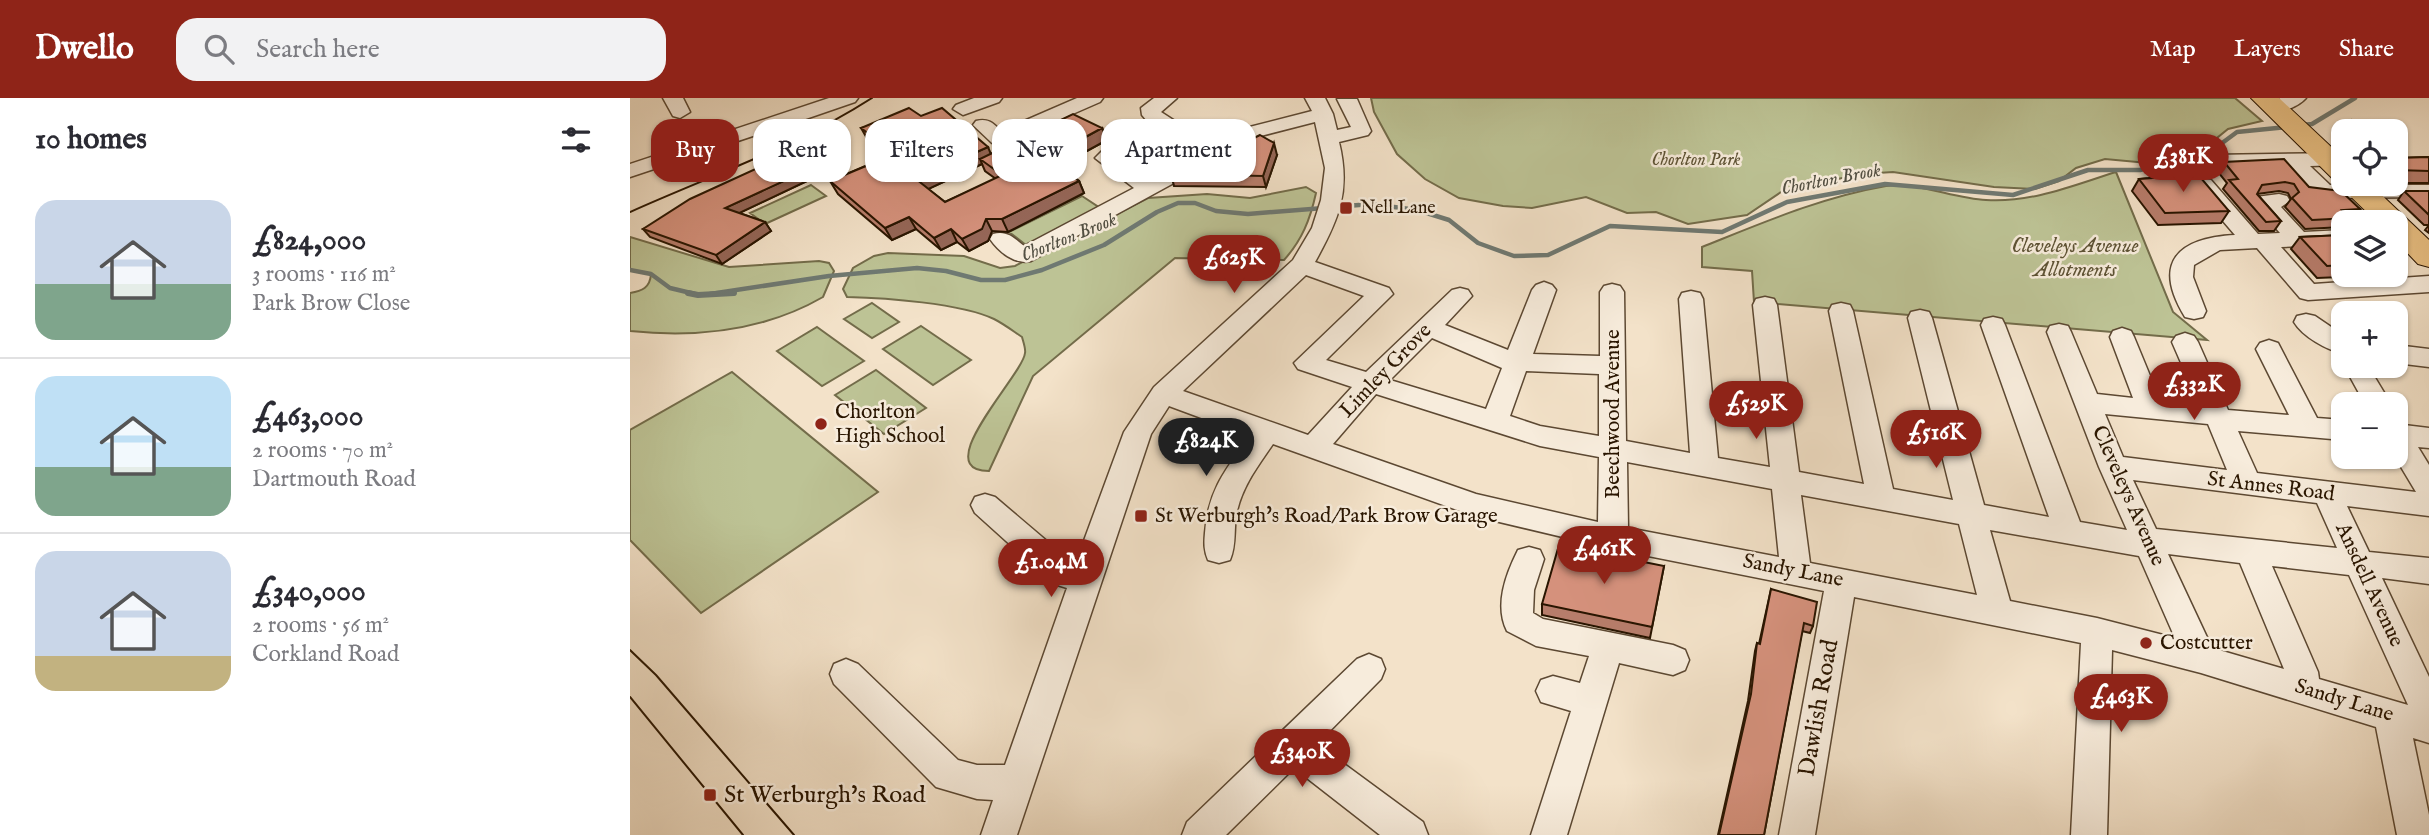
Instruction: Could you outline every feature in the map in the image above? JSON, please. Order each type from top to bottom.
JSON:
[{"type":"main road","points":[[2279,104],[2331,162]]},
{"type":"main road","points":[[2365,196],[2378,210]]},
{"type":"main road","points":[[2408,239],[2429,257]]},
{"type":"street","points":[[630,154],[803,98]]},
{"type":"street","points":[[789,119],[848,98]]},
{"type":"street","points":[[963,109],[992,98]]},
{"type":"street","points":[[1046,98],[1065,111]]},
{"type":"street","points":[[983,125],[999,139],[1093,98]]},
{"type":"street","points":[[1159,119],[1150,111],[1167,98]]},
{"type":"street","points":[[1329,138],[1360,131],[1361,126],[1347,99]]},
{"type":"street","points":[[999,835],[1138,432],[1163,394],[1302,265],[1324,228],[1335,168],[1319,106],[1285,122],[1256,130]]},
{"type":"street","points":[[630,171],[753,131]]},
{"type":"street","points":[[2212,161],[2270,158],[2293,161],[2331,174]]},
{"type":"street","points":[[2293,161],[2324,192],[2331,189]]},
{"type":"street","points":[[2198,179],[2308,292],[2350,287]]},
{"type":"street","points":[[1140,182],[1149,188]]},
{"type":"street","points":[[1001,239],[1023,256],[1160,182]]},
{"type":"street","points":[[2408,188],[2429,191]]},
{"type":"street","points":[[2279,201],[2264,202],[2298,239]]},
{"type":"street","points":[[2194,311],[2178,273],[2181,265],[2201,249],[2257,241],[2331,238]]},
{"type":"street","points":[[2331,248],[2293,250],[2286,256],[2286,260],[2305,279],[2318,285],[2331,285]]},
{"type":"street","points":[[1302,265],[1381,294],[1307,363],[1539,436],[2069,533],[2429,571]]},
{"type":"street","points":[[1494,422],[1544,290]]},
{"type":"street","name":"Beechwood Avenue","points":[[1612,292],[1613,537]]},
{"type":"street","name":"Limley Grove","points":[[1314,447],[1370,384],[1460,296]]},
{"type":"street","points":[[1691,299],[1705,466]]},
{"type":"street","points":[[1765,305],[1796,571]]},
{"type":"street","points":[[1841,312],[1881,498]]},
{"type":"street","points":[[1920,318],[1974,515],[1997,611]]},
{"type":"street","points":[[2306,322],[2331,339]]},
{"type":"street","points":[[1993,325],[2069,533]]},
{"type":"street","points":[[1429,327],[1517,363],[1612,365]]},
{"type":"street","name":"Cleveleys Avenue","points":[[2059,331],[2113,467],[2201,659]]},
{"type":"street","points":[[2122,337],[2150,408]]},
{"type":"street","points":[[2185,342],[2247,483]]},
{"type":"street","points":[[2269,349],[2308,427]]},
{"type":"street","points":[[2408,355],[2429,358]]},
{"type":"street","name":"Sandy Lane","points":[[1163,394],[1474,505],[1613,537],[2097,632],[2201,659],[2429,727]]},
{"type":"street","points":[[2087,403],[2331,429]]},
{"type":"street","points":[[1219,551],[1221,515],[1229,486],[1268,431]]},
{"type":"street","points":[[2408,436],[2429,438]]},
{"type":"street","points":[[2408,455],[2429,490]]},
{"type":"street","name":"St Annes Road","points":[[2113,467],[2429,505]]},
{"type":"street","name":"Ansdell Avenue","points":[[2327,494],[2429,713]]},
{"type":"street","points":[[985,505],[1065,575],[1085,580]]},
{"type":"street","points":[[2250,552],[2302,672],[2302,689]]},
{"type":"street","points":[[1529,559],[1517,598],[1515,610],[1518,621],[1536,632],[1605,656],[1673,660]]},
{"type":"street","name":"Dawlish Road","points":[[1797,835],[1841,580]]},
{"type":"street","points":[[2090,835],[2097,632]]},
{"type":"street","points":[[1549,835],[1605,656]]},
{"type":"street","points":[[1200,835],[1369,669]]},
{"type":"street","points":[[846,674],[948,775],[977,782],[1018,783]]},
{"type":"street","points":[[1553,691],[1592,702]]},
{"type":"street","points":[[2391,715],[2416,835]]},
{"type":"street","points":[[1293,746],[1410,835]]},
{"type":"green space","name":"Chorlton Park","points":[[1371,98],[2235,98],[2262,121],[2228,129],[2196,155],[2148,163],[2105,159],[2076,168],[2059,181],[2035,189],[1994,187],[1893,172],[1862,174],[1784,190],[1747,215],[1688,224],[1656,212],[1627,213],[1586,197],[1532,208],[1459,198],[1425,179],[1397,154],[1374,112]]},
{"type":"green space","name":"Cleveleys Avenue Allotments","points":[[2116,172],[2173,312],[2207,340],[1754,302],[1752,271],[1702,267],[1702,247],[1792,212],[1862,191],[1898,185],[1974,199],[2020,199]]},
{"type":"green space","points":[[811,185],[826,196],[765,224],[750,213]]},
{"type":"green space","points":[[1306,187],[1316,193],[1311,212],[1300,237],[1284,260],[1175,258],[1033,376],[989,471],[973,467],[968,456],[983,420],[1020,364],[1025,351],[1022,337],[998,321],[962,309],[922,302],[847,297],[843,289],[853,268],[874,256],[888,253],[964,256],[1000,268],[1015,266],[1148,198],[1207,194],[1250,198]]},
{"type":"green space","points":[[1082,196],[1097,206],[1094,215],[1026,245],[1009,232]]},
{"type":"green space","points":[[630,237],[729,267],[819,261],[829,263],[834,271],[823,297],[801,309],[754,325],[705,332],[630,331],[630,293],[645,288],[651,274],[630,270]]},
{"type":"green space","points":[[872,303],[899,322],[872,338],[844,319]]},
{"type":"green space","points":[[921,326],[971,360],[933,385],[883,349]]},
{"type":"green space","points":[[817,327],[864,361],[822,386],[777,351]]},
{"type":"green space","points":[[876,370],[926,408],[884,434],[835,395]]},
{"type":"green space","points":[[732,372],[878,492],[701,613],[630,540],[630,430]]},
{"type":"building","points":[[909,108],[921,116],[942,108],[955,119],[883,119]]},
{"type":"building","points":[[1073,114],[1083,119],[1063,119]]},
{"type":"building","points":[[1087,121],[1101,128],[1087,136]]},
{"type":"building","points":[[1260,135],[1274,143],[1263,176],[1256,176],[1256,137]]},
{"type":"building","points":[[978,139],[988,147],[978,151]]},
{"type":"building","points":[[992,153],[992,168],[980,159]]},
{"type":"building","points":[[2429,157],[2429,171],[2408,170],[2408,158]]},
{"type":"building","points":[[2284,159],[2309,187],[2331,190],[2331,196],[2346,196],[2360,209],[2331,210],[2331,219],[2312,220],[2292,198],[2299,192],[2294,184],[2285,182],[2262,185],[2257,194],[2281,221],[2266,222],[2229,180],[2238,179],[2224,162]]},
{"type":"building","points":[[865,166],[865,182],[920,182],[945,202],[992,180],[992,182],[1077,182],[1002,219],[986,219],[982,229],[962,239],[951,229],[934,238],[909,217],[885,228],[831,182],[851,182],[851,172]]},
{"type":"building","points":[[753,170],[753,182],[782,182],[725,208],[765,222],[716,255],[643,229],[690,199],[727,182],[739,182],[739,177]]},
{"type":"building","points":[[2181,174],[2187,179],[2201,178],[2229,211],[2165,213],[2139,179],[2154,178],[2151,175]]},
{"type":"building","points":[[2408,191],[2429,191],[2429,215],[2408,195]]},
{"type":"building","points":[[2331,236],[2331,266],[2327,266],[2300,237]]},
{"type":"building","points":[[1559,545],[1664,566],[1652,627],[1542,604]]},
{"type":"building","points":[[1771,589],[1817,602],[1813,626],[1804,623],[1764,835],[1719,835],[1751,694],[1757,643],[1760,644]]},
{"type":"waterway","name":"Chorlton Brook","points":[[2302,125],[2312,124],[2355,98]]},
{"type":"waterway","name":"Chorlton Brook","points":[[1335,207],[1371,204],[1417,210],[1449,220],[1478,243],[1514,256],[1548,255],[1610,226],[1722,232],[1787,202],[1885,184],[2013,195],[2088,170],[2140,170],[2210,152],[2237,132],[2287,127]]},
{"type":"waterway","name":"Chorlton Brook","points":[[710,294],[829,276],[917,268],[946,271],[981,280],[1005,280],[1042,270],[1104,245],[1157,212],[1178,203],[1195,203],[1216,211],[1248,214],[1324,208]]},
{"type":"waterway","name":"Chorlton Brook","points":[[630,270],[651,274],[670,288],[695,294]]},
{"type":"waterway","name":"Chorlton Brook","points":[[688,293],[734,293]]},
{"type":"tram line","points":[[630,212],[784,146],[872,98]]},
{"type":"tram line","points":[[630,650],[656,675],[794,835]]},
{"type":"tram line","points":[[630,697],[743,835]]},
{"type":"place","name":"Nell Lane","points":[[1346,208]]},
{"type":"place","name":"Chorlton High School","points":[[821,424]]},
{"type":"place","name":"St Werburgh's Road/Park Brow Garage","points":[[1141,516]]},
{"type":"place","name":"Costcutter","points":[[2146,643]]},
{"type":"place","name":"St Werburgh's Road","points":[[710,795]]}]
